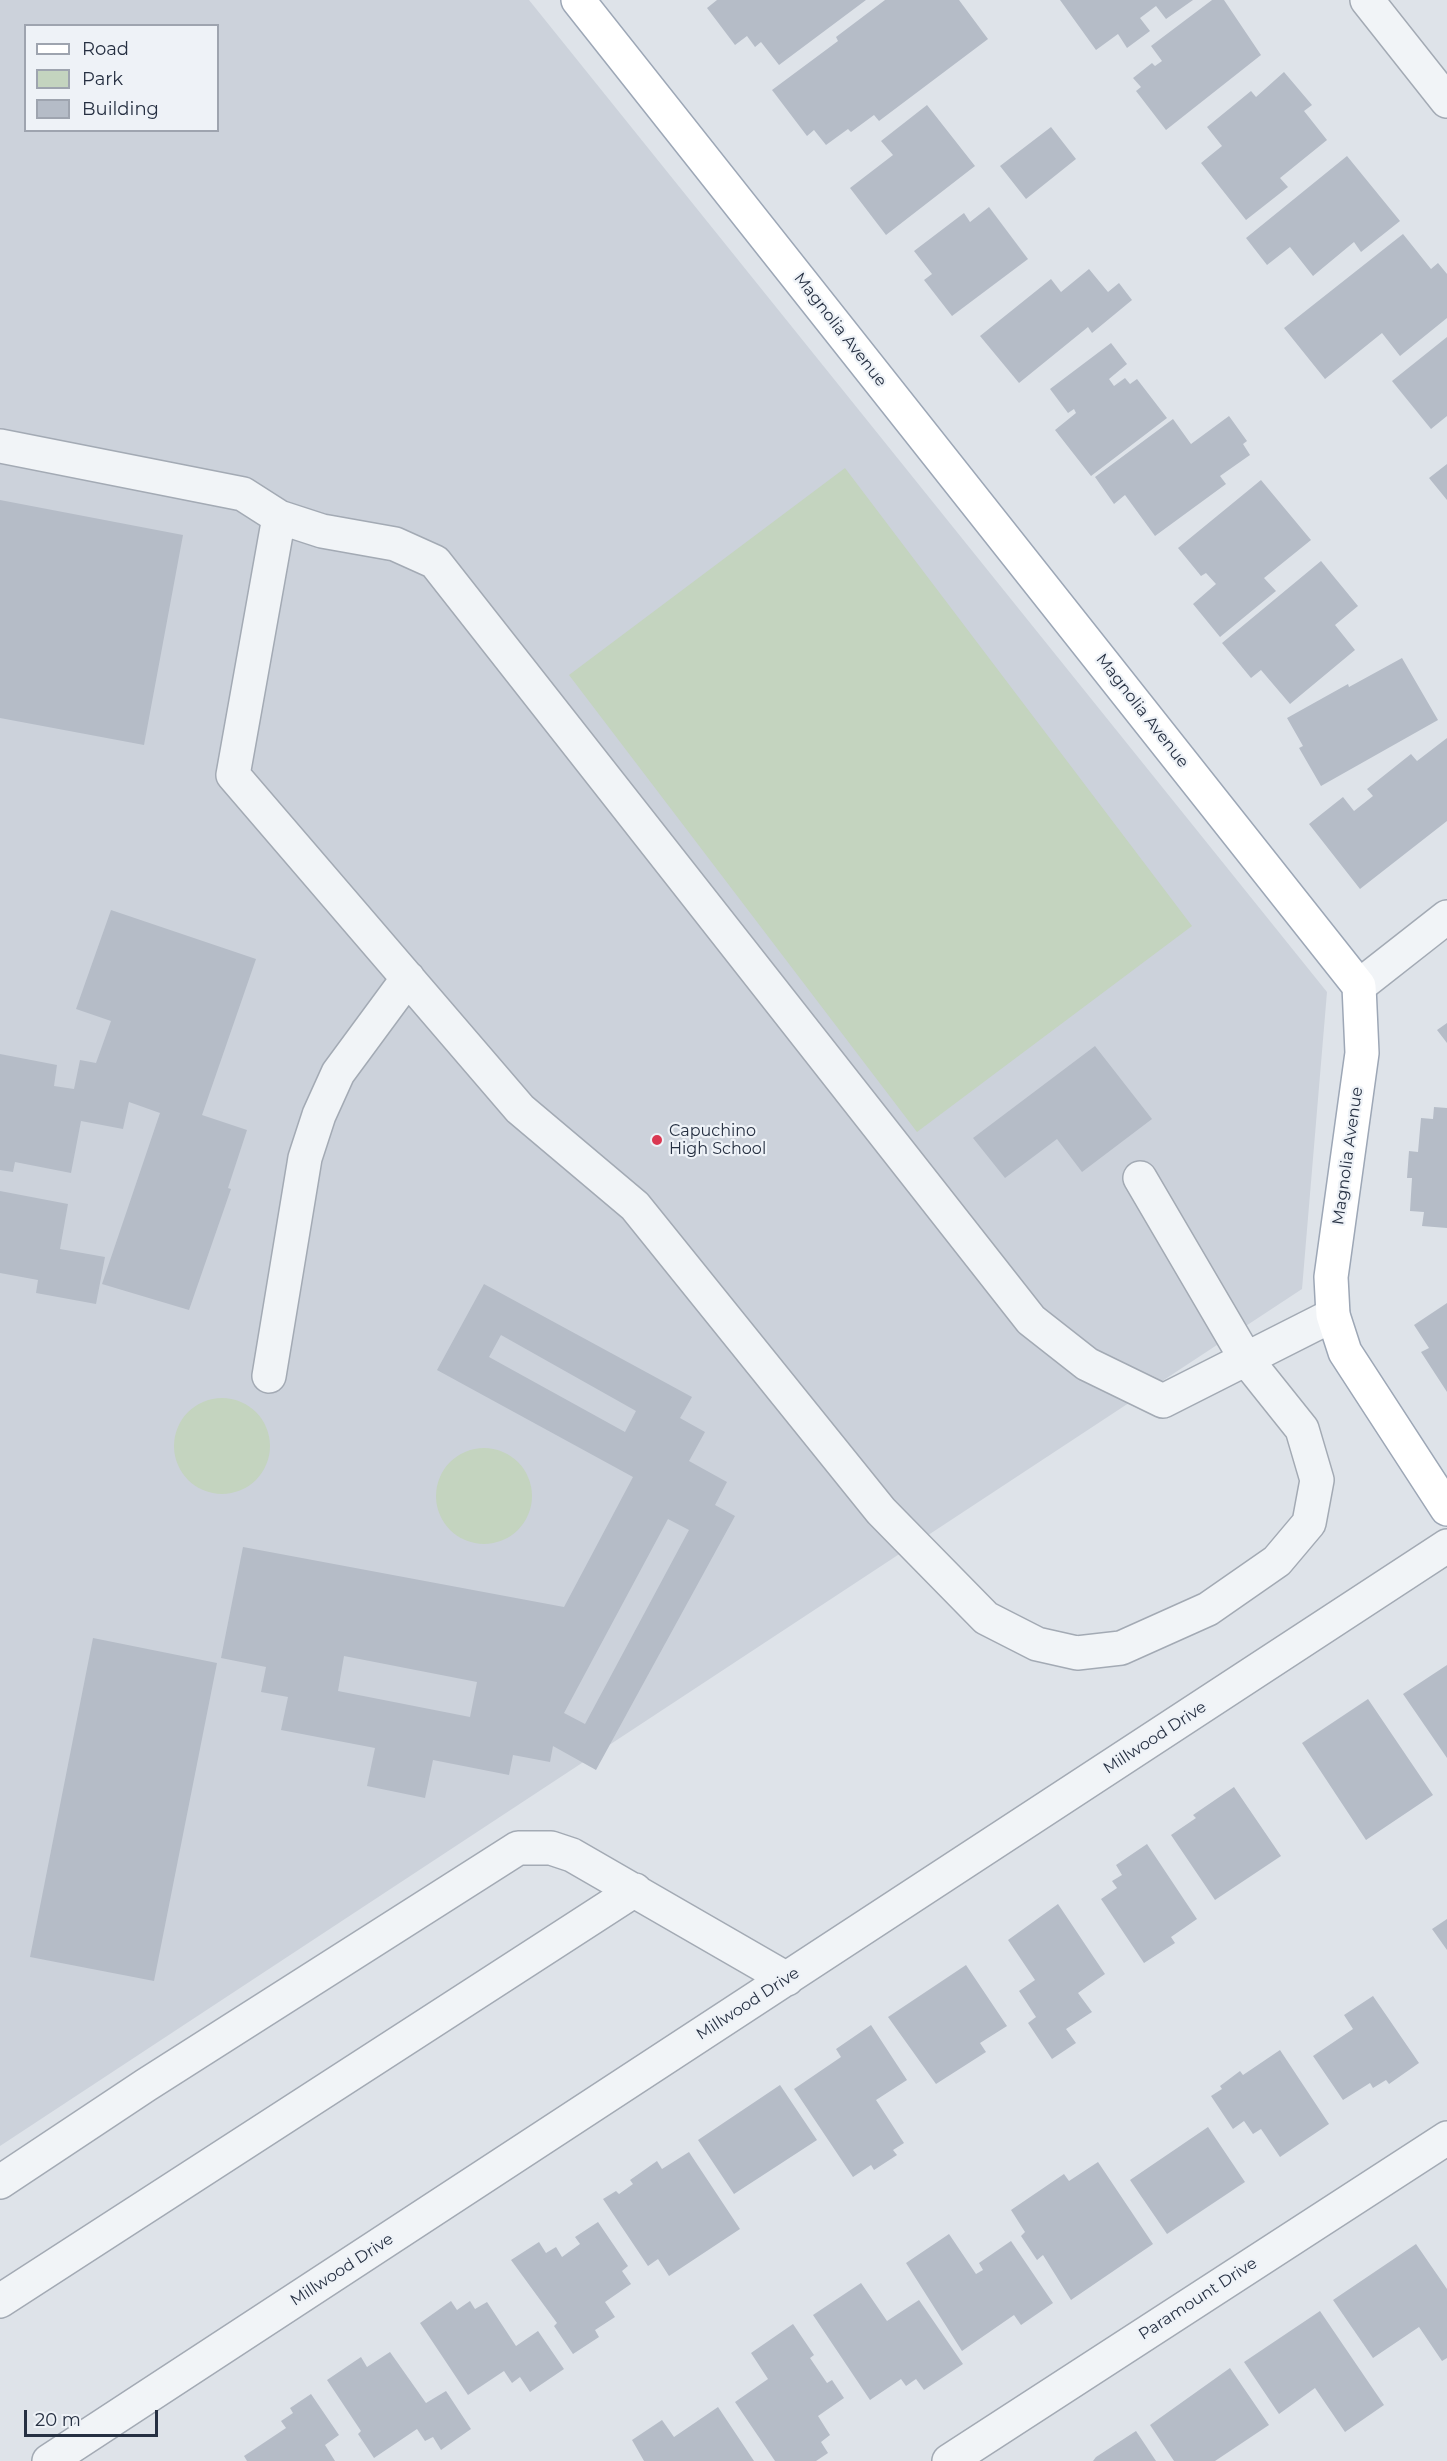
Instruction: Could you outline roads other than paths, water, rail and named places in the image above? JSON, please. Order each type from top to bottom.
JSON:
[{"type":"main road","name":"Magnolia Avenue","points":[[578,0],[1359,986],[1362,1053],[1331,1277],[1333,1315],[1345,1352],[1447,1509]]},
{"type":"street","points":[[1367,0],[1447,100]]},
{"type":"street","points":[[0,446],[243,494],[279,517],[322,531],[395,544],[435,562],[1031,1320],[1086,1364],[1163,1401],[1333,1315]]},
{"type":"street","points":[[279,517],[233,775],[520,1109],[635,1206],[882,1511],[986,1618],[1037,1644],[1077,1653],[1121,1648],[1208,1609],[1277,1561],[1309,1523],[1317,1480],[1302,1429],[1246,1359],[1140,1178]]},
{"type":"street","points":[[1359,986],[1447,917]]},
{"type":"street","points":[[269,1376],[305,1158],[320,1115],[338,1073],[408,978]]},
{"type":"street","name":"Millwood Drive","points":[[49,2461],[1447,1546]]},
{"type":"street","points":[[0,2182],[146,2085],[518,1848],[551,1848],[572,1854],[787,1979]]},
{"type":"street","points":[[0,2301],[635,1890]]},
{"type":"street","name":"Paramount Drive","points":[[949,2461],[1447,2138]]},
{"type":"place","name":"Capuchino High School","points":[[657,1140]]}]
